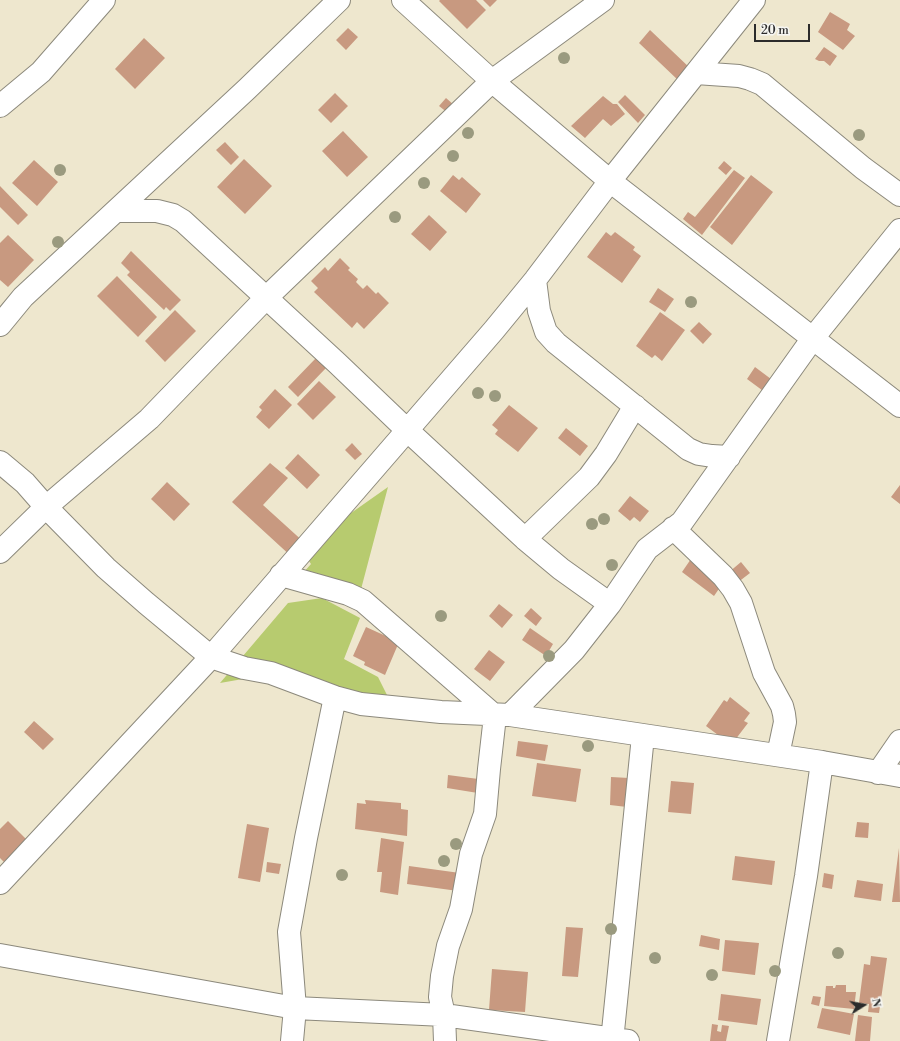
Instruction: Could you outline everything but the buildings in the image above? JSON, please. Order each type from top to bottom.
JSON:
[{"type":"street","points":[[0,106],[41,72],[104,0]]},
{"type":"street","points":[[0,325],[23,297],[247,89],[339,0]]},
{"type":"street","points":[[403,0],[492,81],[610,181],[900,406]]},
{"type":"street","points":[[0,552],[46,507],[149,419],[266,298],[492,81],[603,0]]},
{"type":"street","points":[[0,883],[211,657],[494,330],[535,280],[610,181],[754,0]]},
{"type":"street","points":[[696,73],[739,76],[762,84],[863,168],[900,195]]},
{"type":"street","points":[[116,211],[157,211],[172,214],[183,220],[525,539],[561,569],[610,604]]},
{"type":"street","points":[[445,1041],[444,1015],[440,997],[442,976],[448,946],[461,909],[471,854],[485,814],[488,769],[502,715],[574,650],[610,604],[647,549],[682,522],[813,338],[900,230]]},
{"type":"street","points":[[535,280],[539,311],[546,332],[556,343],[688,449],[699,454],[729,457]]},
{"type":"street","points":[[525,539],[589,477],[606,454],[635,406]]},
{"type":"street","points":[[0,462],[26,483],[46,507],[106,568],[211,657],[244,668],[272,673],[335,697],[361,704],[502,715],[778,755],[822,762],[891,778],[900,741]]},
{"type":"street","points":[[673,528],[723,576],[741,603],[764,673],[782,706],[784,714],[785,722],[778,755]]},
{"type":"street","points":[[281,576],[348,594],[362,601],[502,715]]},
{"type":"street","points":[[292,1041],[294,1008],[289,932],[306,838],[335,697]]},
{"type":"street","points":[[0,954],[294,1008],[444,1015],[617,1040],[643,736]]},
{"type":"street","points":[[778,1041],[806,876],[822,762]]},
{"type":"green space","points":[[388,487],[360,593],[303,573],[311,564],[307,558],[344,518]]},
{"type":"green space","points":[[322,598],[360,618],[344,659],[378,677],[395,711],[260,676],[220,683],[288,603]]}]
